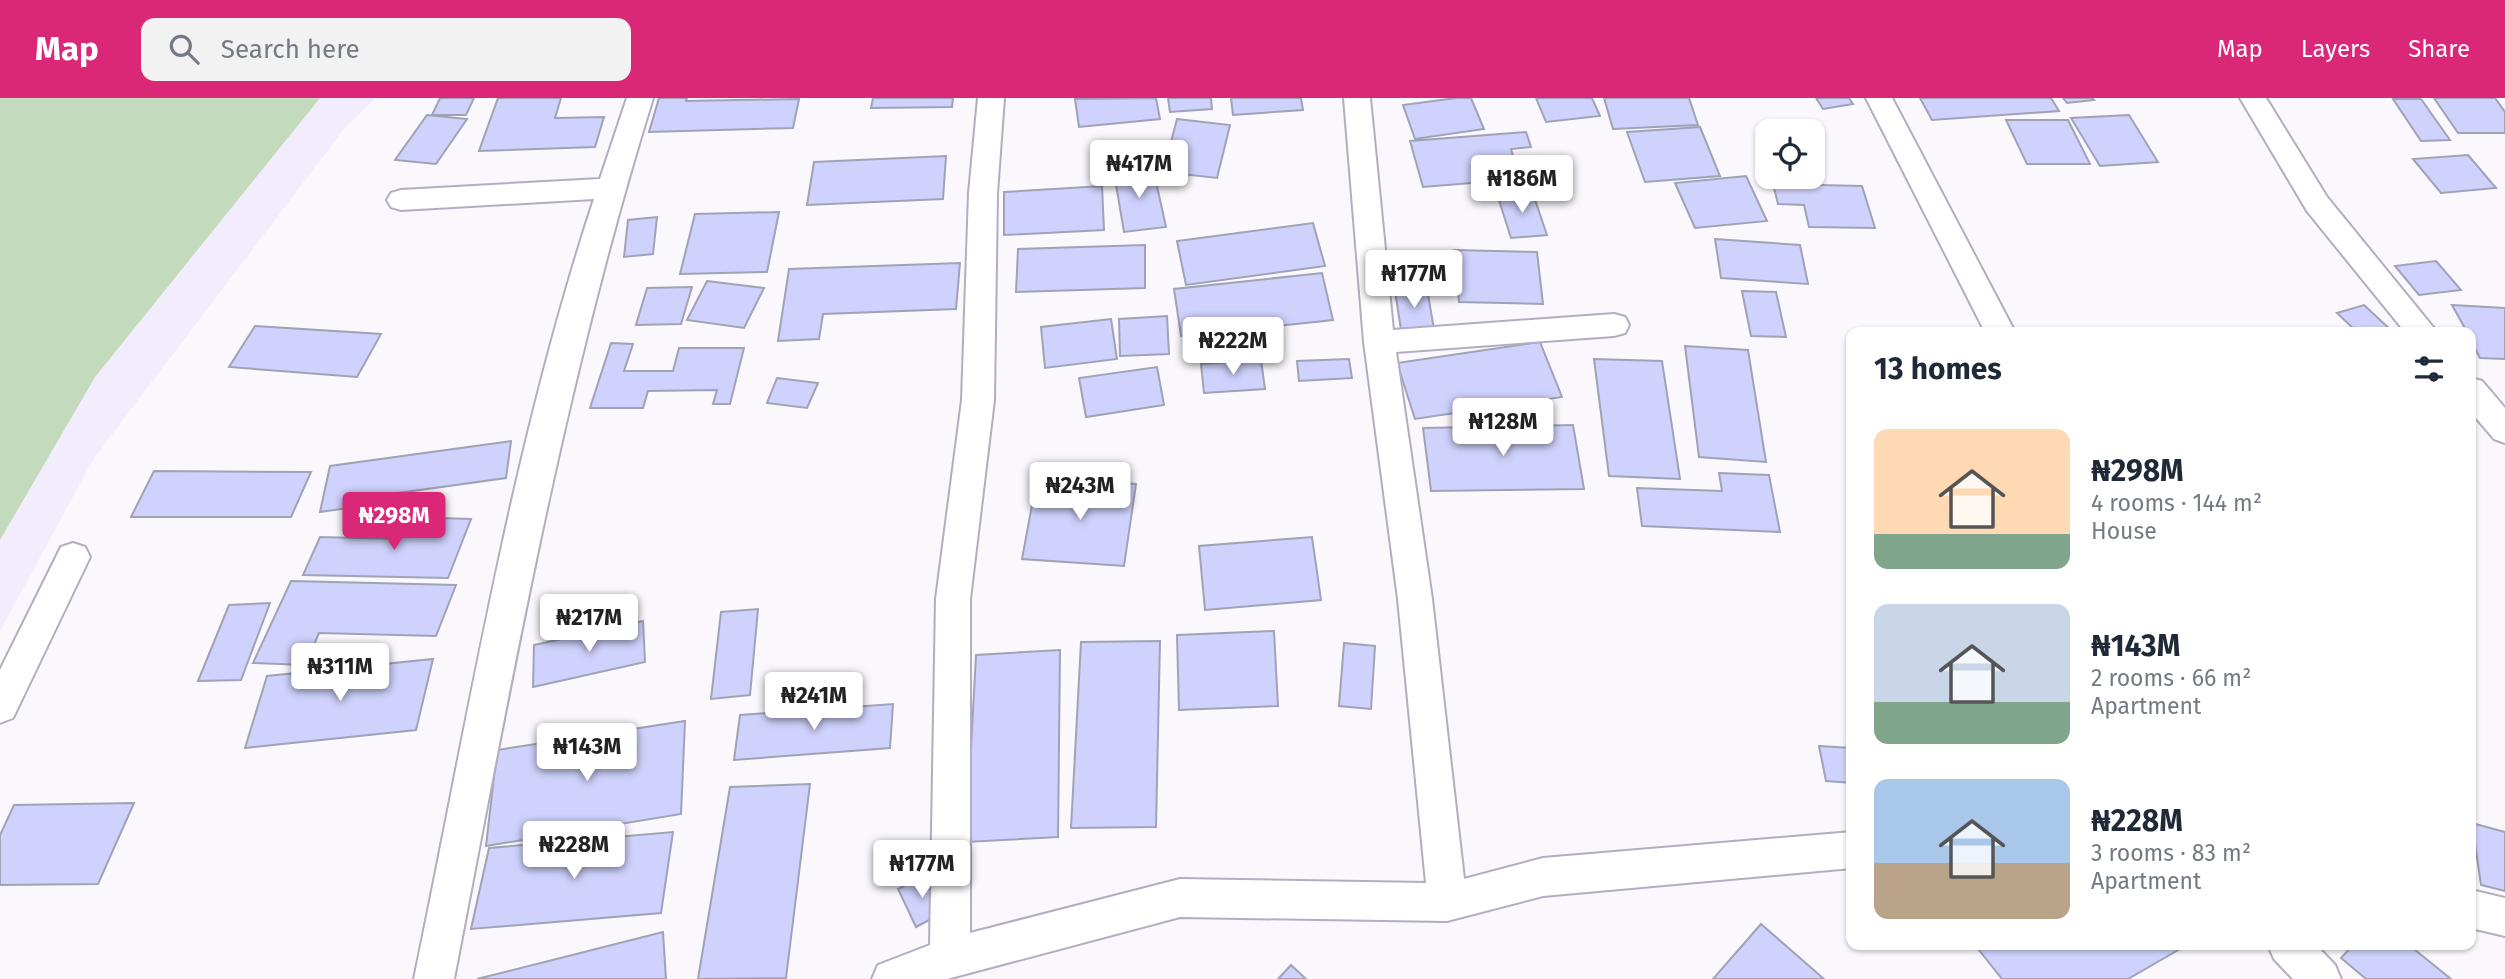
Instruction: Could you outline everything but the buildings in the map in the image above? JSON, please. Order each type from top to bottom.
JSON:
[{"type":"street","points":[[434,979],[538,468],[609,188],[640,98]]},
{"type":"street","points":[[950,958],[953,599],[978,400],[983,193],[991,98]]},
{"type":"street","points":[[1357,98],[1379,342],[1415,599],[1447,902]]},
{"type":"street","points":[[1879,98],[1997,327]]},
{"type":"street","points":[[2253,98],[2317,204],[2418,327]]},
{"type":"street","points":[[401,200],[609,188]]},
{"type":"street","points":[[1379,342],[1614,325]]},
{"type":"street","points":[[2476,396],[2505,430]]},
{"type":"street","points":[[0,707],[73,557]]},
{"type":"street","points":[[891,979],[950,958],[1180,898],[1447,902],[1543,877],[1846,851]]},
{"type":"street","points":[[2476,910],[2505,917]]},
{"type":"street","points":[[2293,950],[2321,979]]},
{"type":"shaded area","points":[[0,98],[376,98],[347,125],[94,458],[0,631]]},
{"type":"green space","points":[[0,98],[320,98],[95,377],[0,540]]}]
